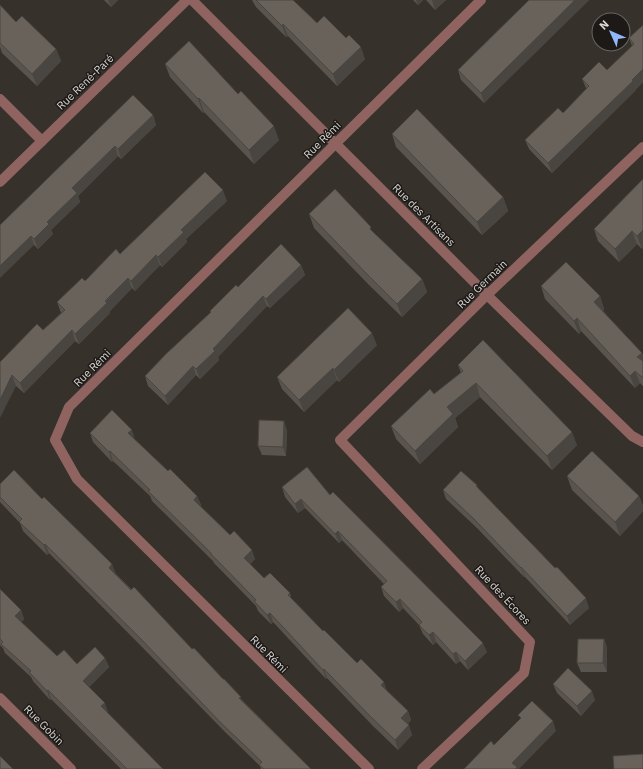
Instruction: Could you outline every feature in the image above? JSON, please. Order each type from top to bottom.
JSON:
[{"type":"street","name":"Rue René-Paré","points":[[0,182],[187,0]]},
{"type":"street","name":"Rue des Artisans","points":[[192,0],[487,295],[632,436],[643,442]]},
{"type":"street","name":"Rue Rémi","points":[[369,769],[77,480],[55,440],[68,407],[481,0]]},
{"type":"street","points":[[0,99],[42,141]]},
{"type":"street","name":"Rue Germain","points":[[340,440],[487,295],[643,146]]},
{"type":"street","name":"Rue des Écores","points":[[340,440],[530,642],[524,673],[422,769]]},
{"type":"street","name":"Rue Gobin","points":[[0,698],[71,769]]},
{"type":"building","points":[[256,0],[293,0],[317,23],[324,16],[346,38],[349,35],[361,47],[333,74],[283,24],[282,26]]},
{"type":"building","points":[[529,0],[575,0],[481,93],[458,70]]},
{"type":"building","points":[[0,5],[16,22],[22,16],[56,49],[32,74],[0,43]]},
{"type":"building","points":[[643,25],[643,69],[632,80],[633,81],[548,163],[525,140],[558,108],[563,113],[589,86],[582,79],[599,62],[607,70],[626,52],[631,52],[631,47],[634,44],[631,40],[631,36]]},
{"type":"building","points":[[189,41],[238,94],[241,91],[274,126],[249,150],[165,64]]},
{"type":"building","points":[[133,95],[153,115],[118,149],[115,146],[72,188],[77,193],[47,222],[49,224],[34,239],[31,236],[0,266],[0,225]]},
{"type":"building","points":[[417,109],[503,197],[477,222],[392,134]]},
{"type":"building","points":[[205,172],[223,190],[181,230],[184,232],[158,257],[156,255],[131,281],[128,278],[105,301],[107,303],[75,334],[72,330],[20,383],[12,375],[0,400],[0,362],[37,324],[43,330],[65,310],[57,302],[82,278],[85,281],[116,249],[120,254]]},
{"type":"building","points":[[643,179],[643,230],[637,236],[632,231],[615,249],[594,229]]},
{"type":"building","points":[[335,189],[371,227],[370,229],[422,279],[397,304],[309,214]]},
{"type":"building","points":[[281,244],[301,265],[266,299],[263,296],[213,349],[215,351],[196,369],[193,366],[165,396],[145,376],[211,312],[210,311],[236,285],[238,287]]},
{"type":"building","points":[[566,262],[600,296],[594,302],[642,353],[637,357],[643,361],[643,378],[635,371],[630,376],[577,318],[574,321],[541,286]]},
{"type":"building","points":[[348,308],[372,333],[334,370],[333,368],[299,400],[277,377]]},
{"type":"building","points":[[483,340],[572,432],[547,456],[476,383],[447,407],[453,414],[415,451],[391,426],[430,389],[434,394],[463,371],[458,365]]},
{"type":"building","points":[[112,410],[132,430],[128,433],[168,471],[170,469],[197,496],[194,500],[230,535],[234,531],[252,550],[244,558],[264,578],[270,573],[290,593],[288,595],[323,631],[324,630],[357,663],[361,659],[384,682],[381,685],[408,711],[401,718],[409,725],[395,740],[324,669],[323,670],[270,613],[267,615],[254,601],[256,600],[211,553],[148,491],[150,490],[90,433]]},
{"type":"building","points":[[259,420],[284,421],[283,447],[258,446]]},
{"type":"building","points":[[592,451],[639,496],[615,522],[567,476]]},
{"type":"building","points":[[307,467],[330,495],[333,492],[483,643],[465,661],[456,652],[453,654],[433,632],[429,635],[419,625],[422,622],[400,599],[396,602],[381,587],[387,581],[338,531],[335,534],[301,499],[295,504],[282,487]]},
{"type":"building","points":[[14,470],[42,499],[44,497],[112,564],[109,568],[131,590],[134,587],[192,649],[194,648],[241,697],[239,698],[311,769],[264,769],[259,765],[262,762],[221,723],[141,639],[45,544],[44,545],[19,522],[22,519],[0,497],[0,484]]},
{"type":"building","points":[[461,471],[477,485],[476,486],[555,568],[557,567],[586,598],[567,616],[474,519],[443,490]]},
{"type":"building","points":[[0,589],[21,610],[15,616],[57,656],[64,650],[77,664],[95,647],[105,658],[83,681],[105,703],[101,706],[163,769],[127,769],[48,690],[47,691],[29,672],[31,671],[1,644],[3,642],[0,639]]},
{"type":"building","points":[[578,639],[604,639],[603,663],[577,663]]},
{"type":"building","points":[[568,668],[592,691],[577,706],[553,684]]},
{"type":"building","points":[[532,701],[553,721],[512,763],[517,767],[515,769],[464,769],[491,741],[494,745],[521,718],[518,715]]},
{"type":"building","points":[[643,754],[643,769],[614,769],[613,756]]},
{"type":"building","points":[[0,756],[13,769],[0,769]]}]
